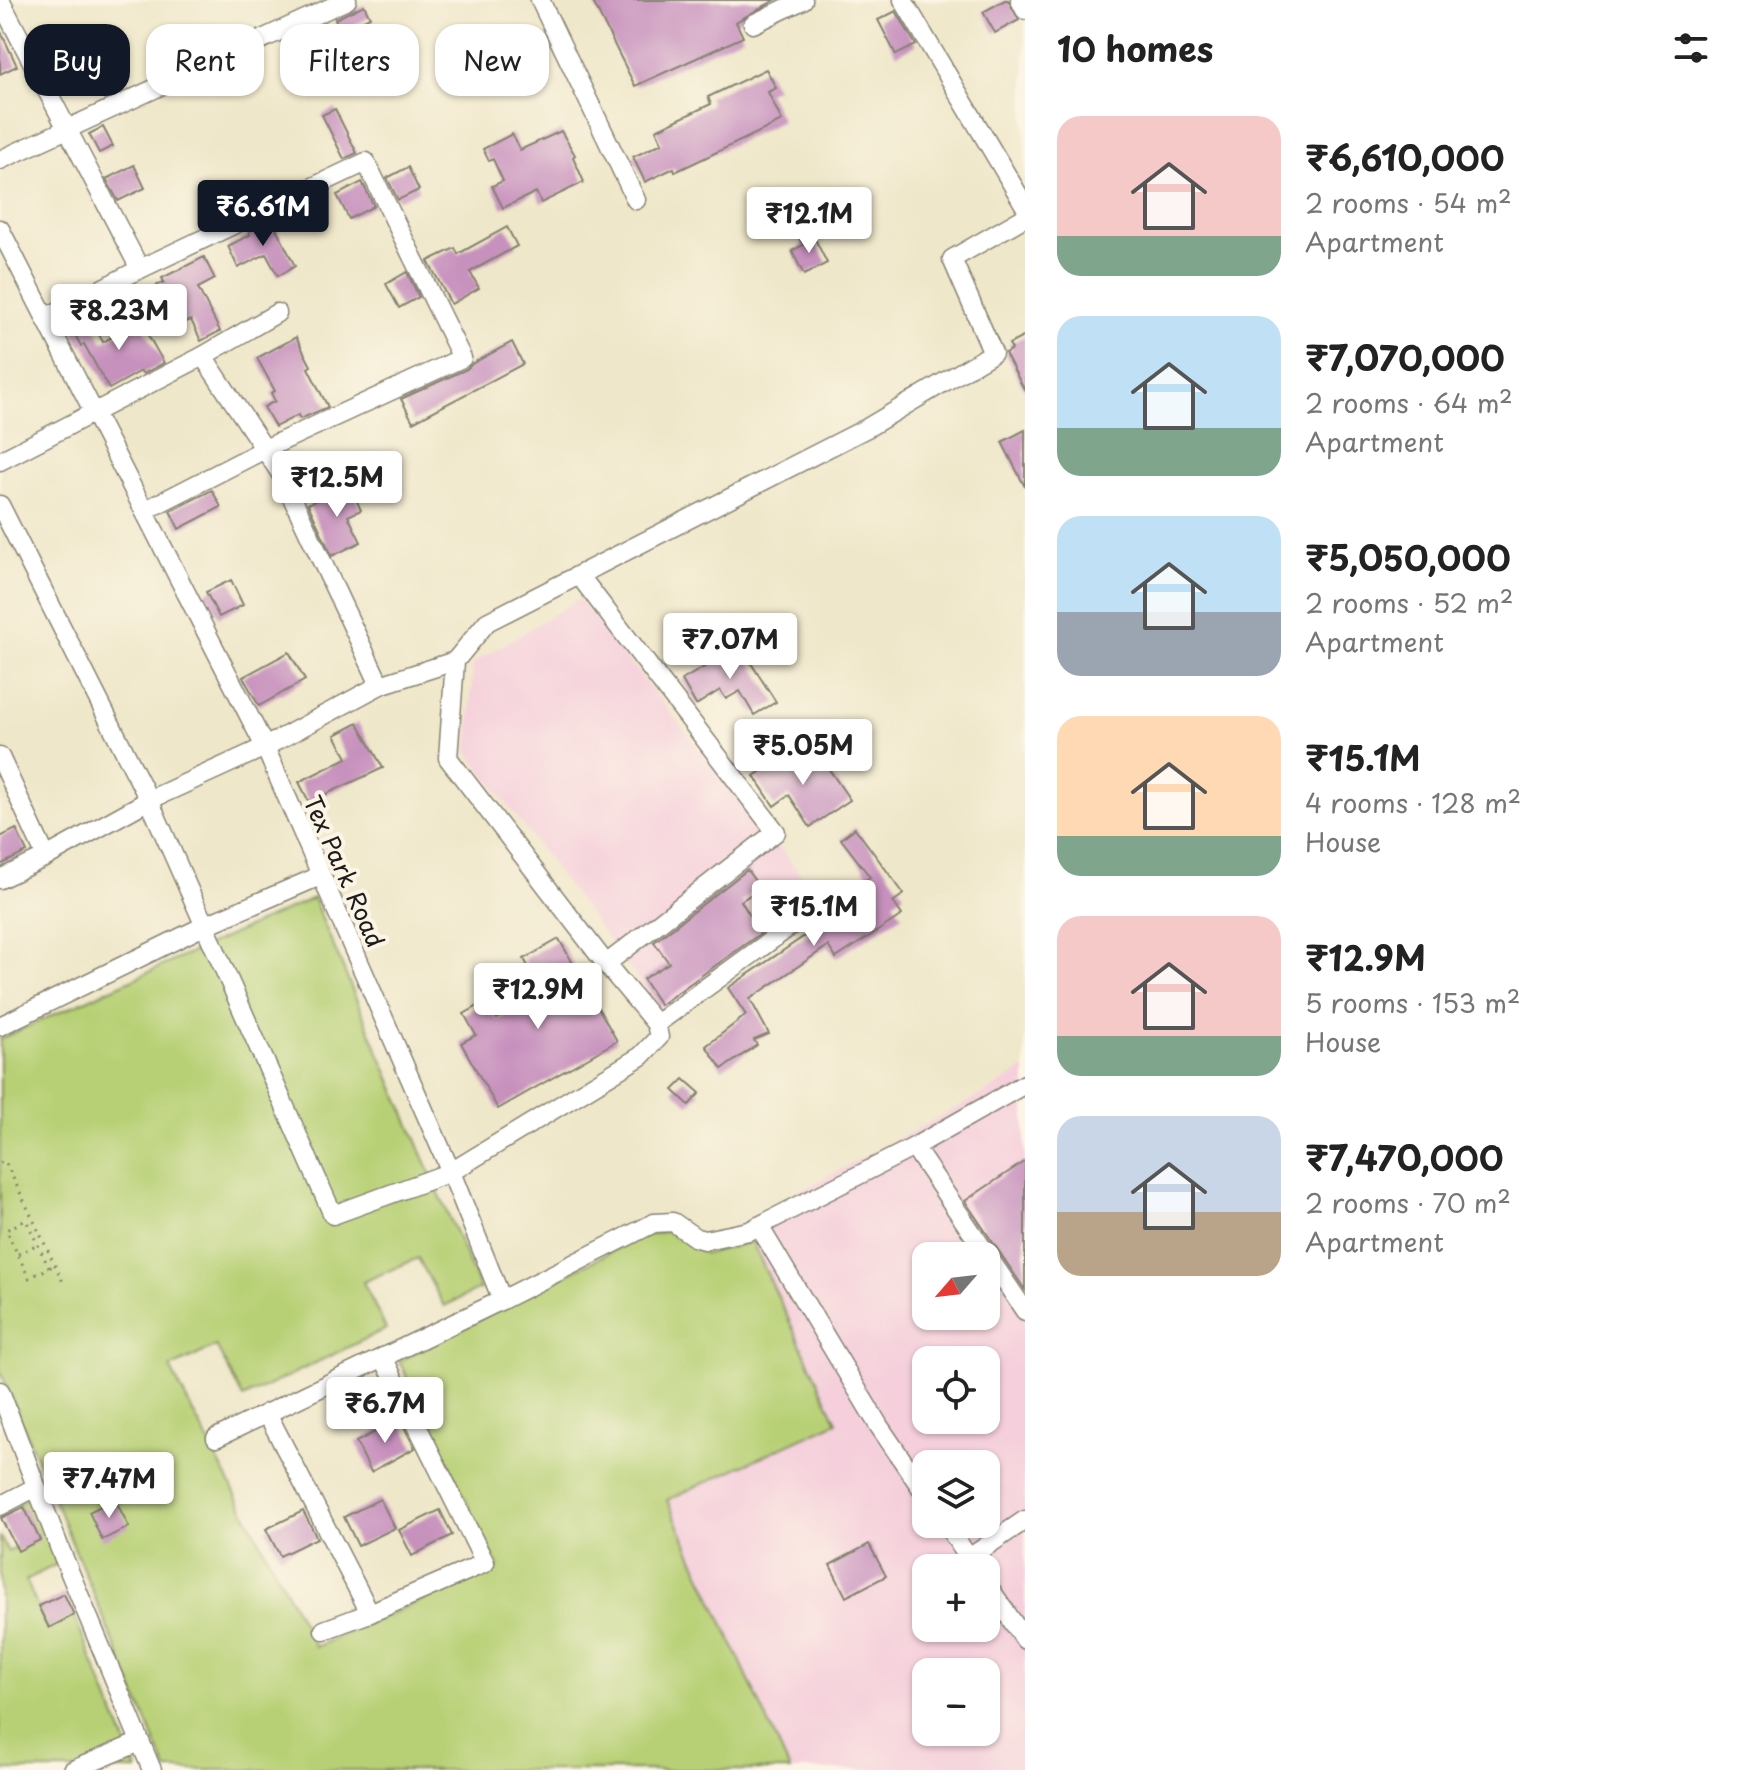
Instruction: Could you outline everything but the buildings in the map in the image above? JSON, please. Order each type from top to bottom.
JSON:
[{"type":"street","points":[[0,0],[140,269]]},
{"type":"street","points":[[0,160],[347,0]]},
{"type":"street","points":[[540,0],[636,200]]},
{"type":"street","points":[[753,24],[803,0]]},
{"type":"street","points":[[903,0],[1025,206]]},
{"type":"street","points":[[1020,0],[1025,10]]},
{"type":"street","points":[[45,318],[140,269],[366,162],[462,358],[267,448],[144,511]]},
{"type":"street","points":[[0,879],[149,800],[265,747],[380,685],[455,661],[487,622],[889,415],[993,353],[952,259],[1025,217]]},
{"type":"street","name":"Tex Park Road","points":[[0,229],[265,747],[451,1172],[502,1300]]},
{"type":"street","points":[[0,461],[203,356],[277,313]]},
{"type":"street","points":[[203,356],[267,448],[281,474],[380,685]]},
{"type":"street","points":[[0,505],[149,800],[333,1215],[451,1172],[641,1056],[659,1037],[656,1024],[606,964],[448,758],[455,661]]},
{"type":"street","points":[[579,575],[776,832],[606,964]]},
{"type":"street","points":[[0,757],[46,857]]},
{"type":"street","points":[[0,1026],[206,925],[320,876]]},
{"type":"street","points":[[656,1024],[803,917]]},
{"type":"street","points":[[216,1438],[654,1223],[673,1222],[696,1238],[705,1240],[754,1228],[914,1147],[1025,1084]]},
{"type":"street","points":[[914,1147],[1025,1311]]},
{"type":"street","points":[[754,1228],[912,1474]]},
{"type":"street","points":[[324,1630],[485,1563],[383,1357]]},
{"type":"street","points":[[0,1391],[152,1770]]},
{"type":"street","points":[[267,1413],[370,1613]]},
{"type":"street","points":[[0,1506],[36,1487]]},
{"type":"street","points":[[984,1554],[1025,1520]]},
{"type":"street","points":[[1000,1603],[1025,1640]]},
{"type":"street","points":[[73,1770],[140,1742]]},
{"type":"path","points":[[0,1163],[5,1161],[63,1282]]},
{"type":"path","points":[[49,1268],[26,1220],[6,1230],[29,1278],[49,1268],[55,1265]]},
{"type":"path","points":[[18,1254],[38,1244]]},
{"type":"shaded area","points":[[579,599],[814,891],[662,1012],[468,752],[473,663]]},
{"type":"shaded area","points":[[1025,1068],[1025,1770],[790,1770],[667,1500],[837,1422],[743,1221],[992,1089]]},
{"type":"green space","points":[[313,898],[480,1289],[444,1306],[418,1258],[363,1282],[386,1329],[243,1398],[216,1346],[170,1368],[315,1647],[498,1567],[399,1361],[641,1236],[667,1231],[705,1254],[752,1242],[837,1422],[667,1500],[790,1770],[167,1770],[0,1370],[0,1039]]},
{"type":"green space","points":[[31,1496],[57,1564],[26,1580],[46,1627],[74,1615],[137,1770],[0,1770],[0,1536],[8,1552],[33,1539],[18,1503]]}]
